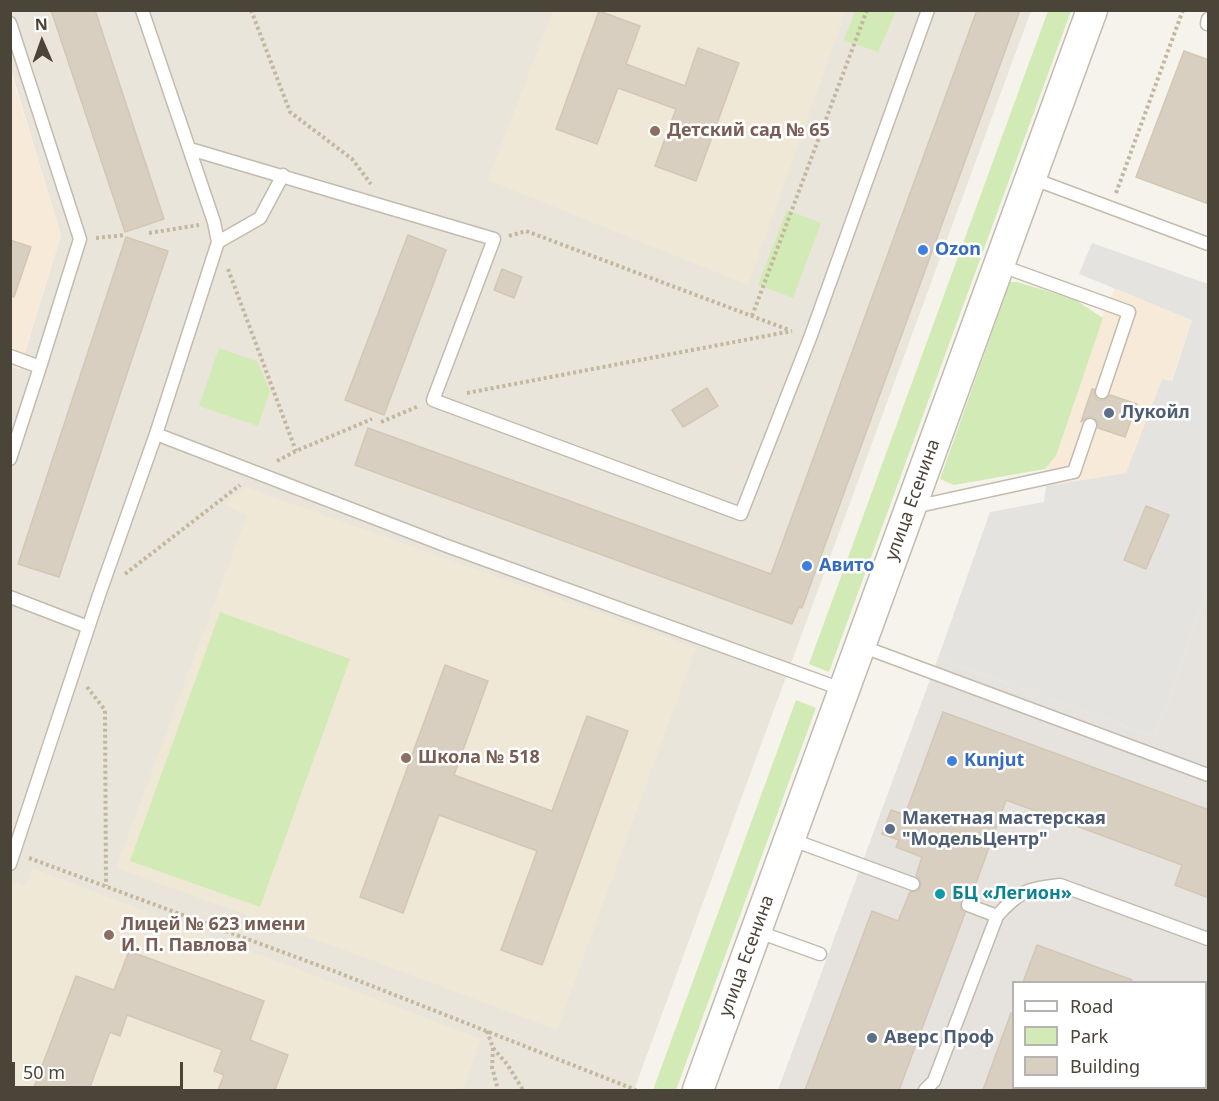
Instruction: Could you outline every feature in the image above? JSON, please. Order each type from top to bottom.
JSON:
[{"type":"street","name":"улица Есенина","points":[[698,1090],[1092,10]]},
{"type":"lane","points":[[13,858],[88,627],[156,434],[218,243],[214,222],[142,10]]},
{"type":"lane","points":[[190,149],[494,239],[433,400],[741,514],[810,338],[928,10]]},
{"type":"lane","points":[[1209,20],[1207,24],[1209,24]]},
{"type":"lane","points":[[10,22],[80,239],[10,459]]},
{"type":"lane","points":[[218,243],[260,218],[283,175]]},
{"type":"lane","points":[[1031,178],[1209,244]]},
{"type":"lane","points":[[999,265],[1129,312],[1102,392]]},
{"type":"lane","points":[[10,357],[40,367]]},
{"type":"lane","points":[[910,508],[1074,472],[1090,425]]},
{"type":"lane","points":[[156,434],[447,546],[844,690]]},
{"type":"lane","points":[[10,597],[88,627]]},
{"type":"lane","points":[[860,646],[1209,775]]},
{"type":"lane","points":[[790,839],[913,884]]},
{"type":"lane","points":[[925,1090],[934,1081],[996,916],[1012,898],[1035,888],[1060,885],[1209,939]]},
{"type":"lane","points":[[968,905],[996,916]]},
{"type":"lane","points":[[756,932],[820,954]]},
{"type":"path","points":[[251,10],[290,112],[352,159],[390,207]]},
{"type":"path","points":[[752,316],[867,10]]},
{"type":"path","points":[[1111,208],[1183,10]]},
{"type":"path","points":[[149,233],[214,222]]},
{"type":"path","points":[[494,239],[526,231],[810,338]]},
{"type":"path","points":[[80,239],[125,235]]},
{"type":"path","points":[[218,243],[296,451]]},
{"type":"path","points":[[381,422],[433,400],[792,331]]},
{"type":"path","points":[[99,595],[257,473],[296,451],[372,419]]},
{"type":"path","points":[[74,670],[105,710],[106,886]]},
{"type":"path","points":[[13,858],[106,886],[339,973],[636,1090]]},
{"type":"path","points":[[488,1031],[493,1048],[492,1067],[498,1090]]},
{"type":"path","points":[[493,1048],[507,1064],[523,1090]]},
{"type":"shaded area","points":[[10,11],[1031,11],[634,1090],[11,1090],[11,366],[20,369],[61,235],[11,70]]},
{"type":"shaded area","name":"Детский сад № 65","points":[[553,11],[846,11],[748,285],[488,180]]},
{"type":"shaded area","points":[[10,70],[61,235],[19,370],[10,366]]},
{"type":"shaded area","points":[[1092,243],[1208,284],[1208,589],[1155,737],[938,658],[990,512],[1044,502],[1046,486],[1126,473],[1162,379],[1172,381],[1192,320],[1079,274]]},
{"type":"shaded area","points":[[1115,289],[1192,319],[1171,382],[1162,379],[1126,473],[1046,486],[1045,469],[1056,456],[1107,304]]},
{"type":"shaded area","name":"Школа № 518","points":[[245,487],[696,648],[557,1030],[116,868],[247,515],[224,504]]},
{"type":"shaded area","points":[[1208,589],[1208,1090],[778,1090],[938,658],[1155,737]]},
{"type":"shaded area","name":"Лицей № 623 имени И. П. Павлова","points":[[32,868],[481,1039],[463,1090],[11,1090],[11,881],[25,886]]},
{"type":"green space","points":[[855,11],[896,11],[878,52],[844,40]]},
{"type":"green space","points":[[1048,11],[1071,11],[829,672],[809,664]]},
{"type":"green space","points":[[787,210],[821,223],[793,298],[758,285]]},
{"type":"green space","points":[[1010,282],[1074,299],[1103,318],[1056,456],[1045,469],[954,485],[940,479]]},
{"type":"green space","points":[[219,348],[257,361],[270,391],[258,426],[199,406]]},
{"type":"green space","points":[[220,612],[350,659],[260,907],[130,861]]},
{"type":"green space","points":[[796,700],[816,708],[676,1090],[653,1090]]},
{"type":"building","points":[[51,10],[95,10],[164,219],[125,232]]},
{"type":"building","points":[[977,10],[1020,10],[802,608],[799,607],[792,624],[355,465],[368,428],[771,574]]},
{"type":"building","points":[[599,11],[640,26],[626,64],[685,86],[698,48],[739,63],[696,181],[655,166],[676,109],[618,88],[597,144],[556,129]]},
{"type":"building","points":[[1184,51],[1209,60],[1209,204],[1136,177]]},
{"type":"building","points":[[408,235],[446,250],[384,415],[345,400]]},
{"type":"building","points":[[126,237],[168,251],[59,577],[18,564]]},
{"type":"building","points":[[10,240],[31,247],[14,297],[10,296]]},
{"type":"building","points":[[502,269],[522,277],[514,298],[494,290]]},
{"type":"building","points":[[707,388],[718,406],[683,427],[672,410]]},
{"type":"building","name":"Лукойл","points":[[1092,389],[1099,400],[1104,400],[1110,395],[1137,404],[1125,437],[1098,428],[1098,423],[1093,417],[1088,417],[1081,422]]},
{"type":"building","points":[[1146,506],[1169,515],[1146,569],[1124,560]]},
{"type":"building","points":[[445,665],[488,681],[454,775],[552,811],[587,716],[628,731],[542,965],[501,950],[537,851],[439,815],[403,913],[360,897]]},
{"type":"building","name":"БЦ «Легион»","points":[[943,712],[1209,810],[1209,898],[1175,885],[1182,865],[1006,800],[971,897],[963,898],[960,903],[961,910],[965,913],[899,1090],[805,1090],[872,911],[898,921],[910,892],[918,891],[921,886],[920,879],[916,876],[922,857],[896,847],[899,840],[882,834],[891,810],[905,815]]},
{"type":"building","points":[[1037,945],[1132,980],[1132,981],[1023,981]]},
{"type":"building","points":[[129,951],[264,1001],[250,1040],[288,1055],[275,1090],[218,1090],[224,1075],[214,1071],[222,1050],[127,1015],[120,1036],[110,1032],[89,1090],[33,1090],[76,976],[114,990]]},
{"type":"building","points":[[1012,1013],[1012,1089],[1014,1090],[983,1090]]},
{"type":"place","name":"Детский сад № 65","points":[[655,131]]},
{"type":"place","name":"Ozon","points":[[923,250]]},
{"type":"place","name":"Лукойл","points":[[1109,413]]},
{"type":"place","name":"Авито","points":[[807,566]]},
{"type":"place","name":"Школа № 518","points":[[406,758]]},
{"type":"place","name":"Kunjut","points":[[952,761]]},
{"type":"place","name":"Макетная мастерская \"МодельЦентр\"","points":[[890,829]]},
{"type":"place","name":"БЦ «Легион»","points":[[940,894]]},
{"type":"place","name":"Лицей № 623 имени И. П. Павлова","points":[[109,935]]},
{"type":"place","name":"Аверс Проф","points":[[872,1038]]}]
